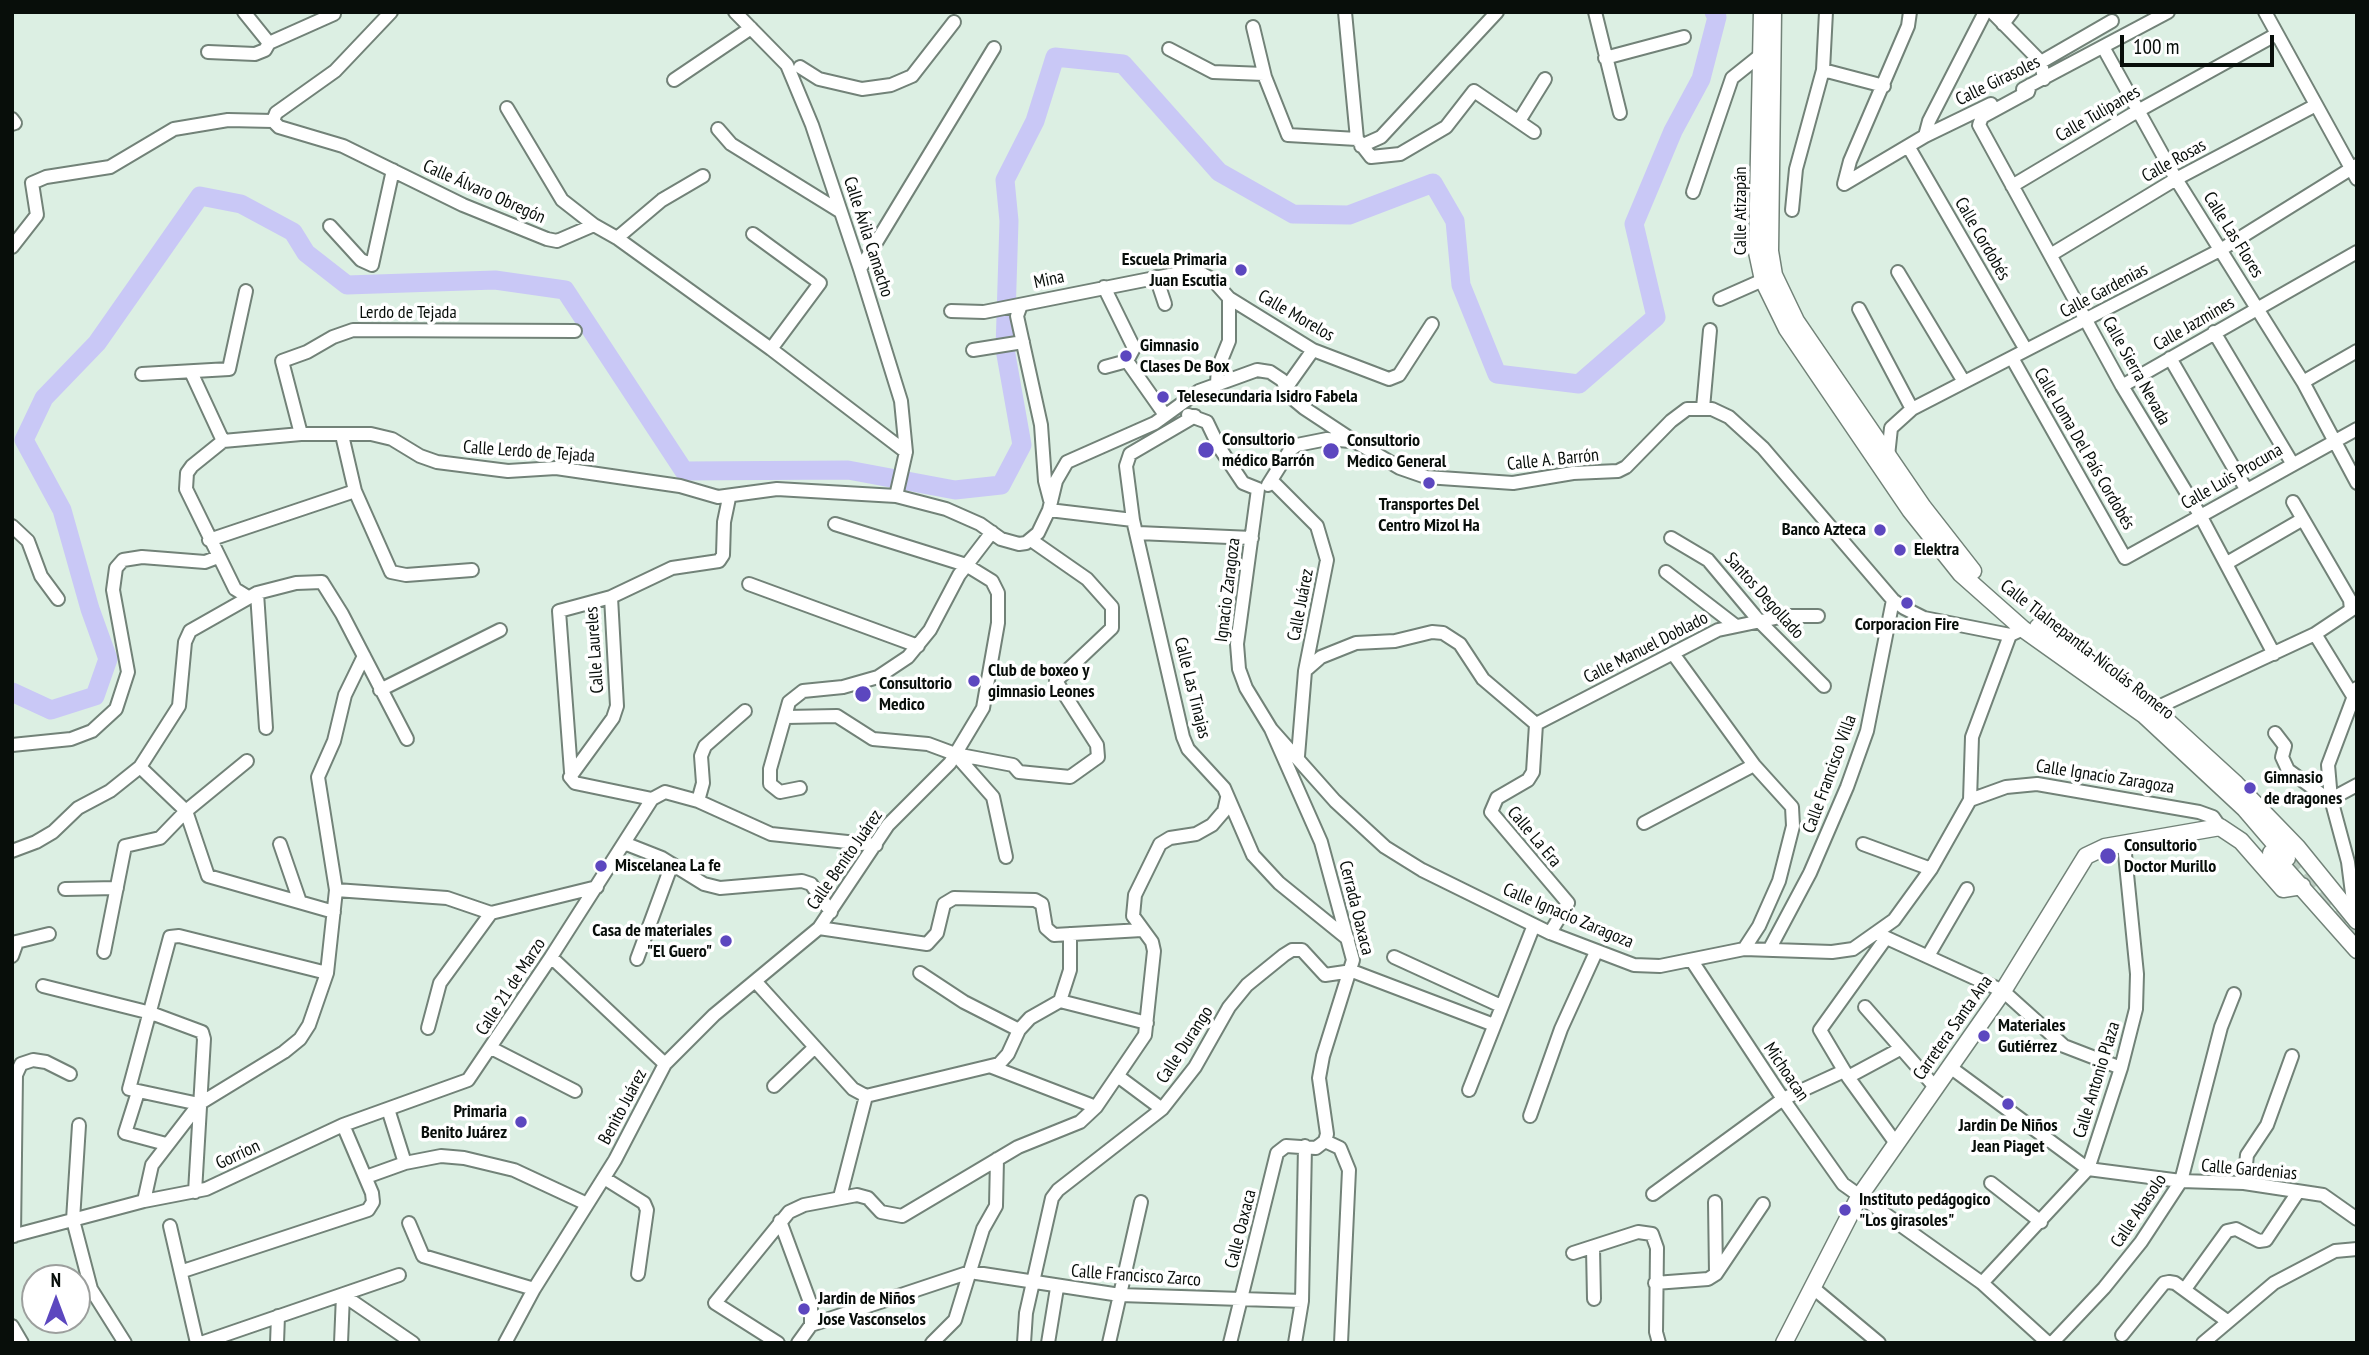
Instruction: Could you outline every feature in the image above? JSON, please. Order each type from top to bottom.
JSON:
[{"type":"main road","name":"Calle Atizapán","points":[[1762,12],[1758,252],[1763,280],[1787,329],[1882,458]]},
{"type":"main road","name":"Calle Atizapán","points":[[1773,12],[1770,251],[1774,275],[1796,321],[1882,458]]},
{"type":"main road","name":"Calle Tlalnepantla-Nicolás Romero","points":[[1882,458],[1910,510],[1961,574],[2016,632],[2119,693]]},
{"type":"main road","name":"Calle Tlalnepantla-Nicolás Romero","points":[[1882,458],[1972,570],[2032,623],[2213,768],[2289,856]]},
{"type":"main road","points":[[2119,693],[2154,709],[2236,784],[2307,860],[2357,921]]},
{"type":"main road","points":[[2119,693],[2204,778],[2357,950]]},
{"type":"main road","name":"Calle Ignacio Zaragoza","points":[[2220,827],[2241,841],[2283,889],[2302,886]]},
{"type":"main road","name":"Carretera Santa Ana","points":[[1784,1343],[1859,1197],[2003,991],[2086,856],[2099,849],[2220,827]]},
{"type":"main road","points":[[2302,886],[2309,871],[2307,860]]},
{"type":"main road","points":[[2302,886],[2318,892],[2357,928]]},
{"type":"street","points":[[244,12],[269,43]]},
{"type":"street","points":[[12,247],[37,215],[32,183],[46,177],[110,167],[174,129],[228,120],[273,121],[276,113],[335,71],[391,12]]},
{"type":"street","name":"Calle Ávila Camacho","points":[[735,12],[794,66],[901,401],[906,452],[896,496]]},
{"type":"street","points":[[1345,12],[1359,143],[1371,157],[1400,154],[1446,127],[1474,91],[1534,132]]},
{"type":"street","points":[[1253,27],[1264,74],[1288,135],[1359,143],[1381,137],[1492,17],[1477,12]]},
{"type":"street","points":[[1595,12],[1620,113]]},
{"type":"street","points":[[1792,210],[1796,169],[1823,69],[1826,12]]},
{"type":"street","points":[[1823,69],[1884,86],[1908,26],[1910,12]]},
{"type":"street","points":[[1926,136],[1928,121],[1984,12]]},
{"type":"street","points":[[1992,12],[2041,62],[2044,79]]},
{"type":"street","points":[[2003,24],[2012,12]]},
{"type":"street","name":"Calle Girasoles","points":[[1884,86],[1850,161],[1844,184],[1926,136],[2044,79],[2168,12]]},
{"type":"street","points":[[2265,12],[2355,171]]},
{"type":"street","points":[[208,52],[255,54],[265,50],[269,43],[334,14]]},
{"type":"street","points":[[2041,62],[2112,21]]},
{"type":"street","points":[[794,66],[807,65],[862,89],[891,85],[912,76],[954,22]]},
{"type":"street","points":[[674,80],[751,28]]},
{"type":"street","name":"Calle Tulipanes","points":[[2011,186],[2136,112],[2277,34]]},
{"type":"street","points":[[1605,58],[1684,37]]},
{"type":"street","name":"Calle Las Flores","points":[[2103,47],[2136,112],[2303,382],[2357,483]]},
{"type":"street","points":[[860,269],[994,48]]},
{"type":"street","points":[[1169,49],[1213,72],[1264,74]]},
{"type":"street","points":[[1693,192],[1732,78],[1762,54]]},
{"type":"street","points":[[1519,121],[1545,79]]},
{"type":"street","name":"Calle Sierra Nevada","points":[[2030,85],[2028,92],[1979,120],[2011,186],[2052,254],[2122,386],[2227,563],[2274,654]]},
{"type":"street","name":"Calle Rosas","points":[[2052,254],[2176,179],[2316,105]]},
{"type":"street","points":[[507,108],[562,200],[771,349],[906,452]]},
{"type":"street","name":"Calle Álvaro Obregón","points":[[273,121],[279,127],[343,146],[463,205],[547,239],[557,241],[594,225]]},
{"type":"street","points":[[718,129],[730,144],[841,212]]},
{"type":"street","name":"Calle Cordobés","points":[[1908,146],[2026,350]]},
{"type":"street","points":[[330,226],[361,260],[372,265],[393,170]]},
{"type":"street","name":"Calle Gardenias","points":[[1882,458],[1891,428],[1912,409],[2222,248],[2355,171]]},
{"type":"street","points":[[617,238],[662,200],[703,176]]},
{"type":"street","points":[[753,234],[820,284],[771,349]]},
{"type":"street","name":"Calle Jazmines","points":[[2122,386],[2357,252]]},
{"type":"street","name":"Mina","points":[[1049,506],[1041,425],[1018,342],[1017,316],[1011,307],[1195,270],[1204,272],[1229,298]]},
{"type":"street","points":[[1898,272],[1964,382]]},
{"type":"street","points":[[1156,277],[1165,304]]},
{"type":"street","points":[[1720,299],[1763,280]]},
{"type":"street","points":[[1104,287],[1134,348],[1127,360],[1105,367]]},
{"type":"street","points":[[142,374],[229,369],[246,291]]},
{"type":"street","name":"Calle Morelos","points":[[1229,298],[1313,350],[1389,379],[1399,375],[1432,324]]},
{"type":"street","name":"Calle Morelos","points":[[1217,383],[1218,368],[1229,341],[1229,298]]},
{"type":"street","points":[[951,311],[984,312],[1011,307]]},
{"type":"street","points":[[1859,309],[1912,409]]},
{"type":"street","name":"Lerdo de Tejada","points":[[301,434],[282,360],[307,352],[333,337],[353,330],[575,331]]},
{"type":"street","points":[[1710,330],[1703,408],[1729,417],[1763,448],[1893,600],[1924,618],[2016,632],[1972,737],[1970,800]]},
{"type":"street","points":[[2214,332],[2292,463]]},
{"type":"street","points":[[973,350],[1018,342]]},
{"type":"street","points":[[1286,388],[1313,350]]},
{"type":"street","points":[[2303,382],[2357,351]]},
{"type":"street","name":"Calle Loma Del País Cordobés","points":[[2012,358],[2125,558]]},
{"type":"street","points":[[2170,358],[2246,489]]},
{"type":"street","points":[[1127,360],[1165,415]]},
{"type":"street","name":"Calle A. Barrón","points":[[1217,383],[1257,370],[1276,376],[1304,408],[1354,441],[1414,475],[1513,483],[1585,471],[1618,471],[1687,409],[1703,408]]},
{"type":"street","points":[[191,372],[223,441],[192,466],[186,480],[186,489],[235,589],[253,595]]},
{"type":"street","points":[[786,717],[837,716],[873,739],[928,744],[954,754],[1013,765],[1019,772],[1070,777],[1094,762],[1098,757],[1097,745],[1056,681],[1112,628],[1115,620],[1112,607],[1087,579],[1031,540],[1067,462],[1165,415],[1199,391],[1217,383]]},
{"type":"street","points":[[1165,415],[1195,415],[1207,422],[1219,447],[1243,483],[1258,489],[1272,481],[1290,450],[1297,446],[1327,439],[1354,441]]},
{"type":"street","name":"Calle Las Tinajas","points":[[1195,415],[1126,459],[1133,520],[1183,737],[1188,749],[1219,781],[1253,855],[1279,883],[1348,939]]},
{"type":"street","name":"Calle Luis Procuna","points":[[2125,558],[2357,429]]},
{"type":"street","name":"Calle Lerdo de Tejada","points":[[223,441],[301,434],[381,435],[419,456],[464,466],[508,471],[556,468],[680,486],[729,498],[777,489],[896,496],[946,509],[1019,544],[1031,540]]},
{"type":"street","points":[[342,435],[343,450],[355,491],[391,572],[406,576],[472,569]]},
{"type":"street","name":"Calle Juárez","points":[[1272,481],[1317,526],[1327,560],[1305,671],[1298,756]]},
{"type":"street","name":"Ignacio Zaragoza","points":[[1258,489],[1237,655],[1245,688],[1271,729]]},
{"type":"street","points":[[209,540],[355,491]]},
{"type":"street","points":[[611,597],[672,568],[722,559],[724,522],[729,498]]},
{"type":"street","points":[[2154,709],[2315,634],[2346,615],[2352,605],[2293,502]]},
{"type":"street","points":[[1049,506],[1133,520]]},
{"type":"street","points":[[2227,563],[2302,519]]},
{"type":"street","name":"Calle Benito Juárez","points":[[819,928],[899,813],[934,781],[983,708],[998,624],[996,588],[986,577],[966,565],[835,524]]},
{"type":"street","points":[[12,526],[28,541],[41,576],[58,599]]},
{"type":"street","points":[[800,788],[780,792],[770,784],[770,769],[789,702],[803,691],[843,687],[878,677],[893,669],[918,646],[930,630],[966,565],[992,532]]},
{"type":"street","points":[[1138,533],[1252,538]]},
{"type":"street","name":"Santos Degollado","points":[[1671,538],[1708,560],[1760,622],[1824,686]]},
{"type":"street","points":[[12,745],[71,739],[92,731],[116,709],[128,672],[113,590],[114,576],[119,565],[129,558],[189,562],[218,557]]},
{"type":"street","points":[[1666,572],[1736,626]]},
{"type":"street","points":[[12,851],[30,846],[53,832],[78,808],[110,791],[140,767],[179,706],[185,642],[191,631],[253,595],[296,583],[322,582],[407,739]]},
{"type":"street","points":[[749,584],[918,646]]},
{"type":"street","points":[[253,595],[266,728]]},
{"type":"street","name":"Calle Laureles","points":[[611,597],[617,706],[613,718],[571,772],[559,611],[611,597]]},
{"type":"street","name":"Calle Francisco Villa","points":[[1769,950],[1810,873],[1847,787],[1867,730],[1893,600]]},
{"type":"street","name":"Calle Manuel Doblado","points":[[1536,724],[1718,630],[1785,616],[1818,616]]},
{"type":"street","points":[[380,690],[500,631]]},
{"type":"street","points":[[1305,671],[1321,657],[1356,643],[1404,640],[1432,632],[1443,633],[1455,639],[1483,679],[1536,724]]},
{"type":"street","points":[[2315,634],[2355,692],[2329,755],[2331,799],[2352,860],[2353,901],[2357,907]]},
{"type":"street","points":[[1674,655],[1754,765],[1786,797],[1792,807],[1793,826],[1772,899],[1744,949]]},
{"type":"street","points":[[144,1201],[150,1171],[166,1144],[199,1104],[300,1039],[309,1025],[327,972],[336,890],[318,777],[334,741],[345,695],[363,656]]},
{"type":"street","points":[[699,794],[701,755],[705,746],[745,711]]},
{"type":"street","name":"Calle La Era","points":[[1536,724],[1534,772],[1528,780],[1497,798],[1491,812],[1568,903],[1550,933]]},
{"type":"street","name":"Calle Ignacio Zaragoza","points":[[1271,729],[1298,756],[1335,801],[1385,847],[1422,870],[1550,933],[1634,965],[1660,966],[1744,949],[1832,952],[1853,949],[1882,936],[1931,869],[1970,800],[2006,787],[2037,784],[2199,812],[2213,817],[2220,827]]},
{"type":"street","name":"Cerrada Oaxaca","points":[[1271,729],[1321,842],[1348,939],[1352,971],[1329,1034],[1319,1078],[1327,1134],[1325,1141]]},
{"type":"street","points":[[2275,733],[2285,746],[2282,757],[2288,770],[2331,799]]},
{"type":"street","points":[[954,754],[993,797],[1006,857]]},
{"type":"street","points":[[104,952],[125,846],[160,838],[186,811],[247,761]]},
{"type":"street","points":[[1644,823],[1754,765]]},
{"type":"street","points":[[140,767],[186,811],[208,876],[334,912]]},
{"type":"street","points":[[571,772],[575,783],[652,799],[665,792],[699,794],[771,834],[876,845]]},
{"type":"street","points":[[2331,799],[2357,785]]},
{"type":"street","points":[[778,1343],[715,1303],[780,1221],[797,1207],[840,1197],[863,1196],[881,1212],[902,1216],[997,1158],[1080,1122],[1096,1107],[1141,1045],[1147,1023],[1154,951],[1152,942],[1133,916],[1132,903],[1157,849],[1170,838],[1196,834],[1212,825],[1224,811],[1227,798]]},
{"type":"street","name":"Calle 21 de Marzo","points":[[343,1125],[468,1080],[597,887],[652,799]]},
{"type":"street","points":[[624,843],[672,864],[704,884],[720,888],[802,881],[811,884],[831,912]]},
{"type":"street","points":[[280,844],[300,902]]},
{"type":"street","points":[[1863,844],[1931,869]]},
{"type":"street","name":"Calle Antonio Plaza","points":[[1982,1283],[2088,1169],[2121,1068],[2136,1002],[2135,944],[2124,844]]},
{"type":"street","points":[[637,959],[672,864]]},
{"type":"street","points":[[336,890],[447,898],[491,913],[597,887]]},
{"type":"street","points":[[65,889],[117,888]]},
{"type":"street","points":[[1928,956],[1967,889]]},
{"type":"street","points":[[819,928],[927,944],[937,933],[944,904],[954,898],[1035,900],[1042,904],[1049,933],[1142,930]]},
{"type":"street","points":[[428,1028],[440,983],[491,913]]},
{"type":"street","points":[[1469,1090],[1534,925]]},
{"type":"street","name":"Benito Juárez","points":[[505,1343],[534,1289],[604,1178],[665,1064],[688,1038],[819,928]]},
{"type":"street","points":[[12,956],[14,942],[49,934]]},
{"type":"street","points":[[756,982],[853,1089],[866,1096],[992,1067],[1004,1060],[1019,1030],[1030,1018],[1060,1001],[1070,970],[1070,934]]},
{"type":"street","points":[[166,1144],[125,1133],[170,937],[179,936],[327,972]]},
{"type":"street","points":[[1895,1142],[1821,1035],[1821,1024],[1851,989],[1882,936],[2003,991],[2064,1046],[2121,1068]]},
{"type":"street","name":"Calle Durango","points":[[1024,1343],[1026,1313],[1052,1198],[1058,1189],[1162,1109],[1195,1067],[1229,1007],[1267,967],[1297,949],[1325,975],[1352,971]]},
{"type":"street","points":[[1530,1116],[1561,1029],[1597,952]]},
{"type":"street","points":[[551,957],[665,1064]]},
{"type":"street","name":"Cerrada Oaxaca","points":[[1394,957],[1501,1006]]},
{"type":"street","name":"Michoacan","points":[[1692,961],[1831,1169],[1859,1197],[1982,1283],[2050,1343]]},
{"type":"street","points":[[1352,971],[1494,1025]]},
{"type":"street","points":[[920,972],[964,1002],[1019,1030]]},
{"type":"street","points":[[43,986],[151,1013],[202,1032],[204,1039],[195,1192]]},
{"type":"street","name":"Calle Abasolo","points":[[2050,1343],[2112,1279],[2141,1242],[2181,1181],[2221,1027],[2234,994]]},
{"type":"street","points":[[1060,1001],[1147,1023]]},
{"type":"street","points":[[1865,1007],[1935,1087]]},
{"type":"street","points":[[774,1086],[815,1047]]},
{"type":"street","points":[[491,1048],[575,1091]]},
{"type":"street","points":[[1653,1194],[1783,1100],[1900,1049]]},
{"type":"street","points":[[2244,1183],[2247,1155],[2267,1125],[2292,1056]]},
{"type":"street","points":[[13,1236],[16,1075],[21,1064],[33,1060],[46,1062],[70,1074]]},
{"type":"street","points":[[992,1067],[1096,1107]]},
{"type":"street","points":[[1950,1067],[2088,1169]]},
{"type":"street","points":[[1119,1077],[1162,1109]]},
{"type":"street","points":[[134,1090],[199,1104]]},
{"type":"street","points":[[840,1197],[866,1096]]},
{"type":"street","points":[[388,1109],[405,1163]]},
{"type":"street","points":[[79,1125],[73,1220],[90,1289],[125,1343]]},
{"type":"street","points":[[183,1271],[372,1206],[372,1193],[343,1125]]},
{"type":"street","name":"Gorrion","points":[[13,1236],[144,1201],[195,1192],[343,1125]]},
{"type":"street","points":[[1325,1141],[1340,1149],[1349,1170],[1341,1343]]},
{"type":"street","name":"Calle Oaxaca","points":[[1230,1343],[1277,1153],[1286,1146],[1316,1148],[1325,1141]]},
{"type":"street","points":[[1295,1343],[1301,1301],[1305,1146]]},
{"type":"street","points":[[366,1177],[405,1163],[442,1156],[514,1170],[587,1204]]},
{"type":"street","points":[[932,1343],[955,1320],[983,1229],[998,1196],[997,1158]]},
{"type":"street","name":"Calle Gardenias","points":[[2088,1169],[2181,1181],[2244,1183],[2323,1195],[2357,1219]]},
{"type":"street","points":[[604,1178],[645,1203],[647,1210],[639,1274]]},
{"type":"street","points":[[1991,1183],[2041,1222]]},
{"type":"street","points":[[2185,1289],[2227,1231],[2236,1229],[2259,1241],[2266,1240],[2298,1192]]},
{"type":"street","points":[[1109,1343],[1140,1202]]},
{"type":"street","points":[[1715,1202],[1716,1274]]},
{"type":"street","points":[[1655,1283],[1708,1279],[1716,1274],[1763,1204]]},
{"type":"street","points":[[780,1221],[811,1305],[811,1325]]},
{"type":"street","points":[[409,1223],[423,1256],[534,1289]]},
{"type":"street","points":[[170,1226],[199,1343],[399,1275]]},
{"type":"street","points":[[1573,1253],[1638,1232],[1652,1234],[1657,1248],[1656,1332],[1659,1343]]},
{"type":"street","points":[[1593,1248],[1594,1299]]},
{"type":"street","points":[[2203,1343],[2274,1283],[2343,1248],[2357,1248]]},
{"type":"street","points":[[798,1343],[811,1325],[970,1272]]},
{"type":"street","name":"Calle Francisco Zarco","points":[[970,1272],[1034,1284],[1120,1295],[1301,1301]]},
{"type":"street","points":[[2122,1335],[2164,1283],[2172,1282],[2185,1289],[2227,1321]]},
{"type":"street","points":[[1048,1343],[1057,1287]]},
{"type":"street","points":[[1812,1287],[1879,1343]]},
{"type":"street","points":[[341,1343],[343,1295]]},
{"type":"street","points":[[343,1295],[413,1343]]},
{"type":"street","points":[[277,1343],[278,1316]]},
{"type":"street","points":[[12,1326],[22,1343]]},
{"type":"waterway","points":[[12,692],[51,710],[95,696],[108,659],[90,609],[62,510],[24,440],[44,398],[97,343],[200,196],[241,204],[293,232],[306,253],[347,285],[495,280],[565,290],[684,471],[848,470],[955,490],[1001,485],[1022,445],[1005,349],[1009,221],[1005,180],[1035,121],[1055,57],[1123,64],[1219,172],[1293,214],[1349,215],[1433,183],[1455,221],[1461,285],[1497,374],[1579,384],[1656,317],[1634,224],[1673,131],[1701,79],[1717,17],[1714,12]]},
{"type":"tunnel","points":[[2287,858],[2354,936]]},
{"type":"place","name":"Escuela Primaria Juan Escutia","points":[[1241,270]]},
{"type":"place","name":"Gimnasio Clases De Box","points":[[1126,356]]},
{"type":"place","name":"Telesecundaria Isidro Fabela","points":[[1163,397]]},
{"type":"place","name":"Consultorio médico Barrón","points":[[1206,450]]},
{"type":"place","name":"Consultorio Medico General","points":[[1331,451]]},
{"type":"place","name":"Transportes Del Centro Mizol Ha","points":[[1429,483]]},
{"type":"place","name":"Banco Azteca","points":[[1880,530]]},
{"type":"place","name":"Elektra","points":[[1900,550]]},
{"type":"place","name":"Corporacion Fire","points":[[1907,603]]},
{"type":"place","name":"Club de boxeo y gimnasio Leones","points":[[974,681]]},
{"type":"place","name":"Consultorio Medico","points":[[863,694]]},
{"type":"place","name":"Gimnasio de dragones","points":[[2250,788]]},
{"type":"place","name":"Consultorio Doctor Murillo","points":[[2108,856]]},
{"type":"place","name":"Miscelanea La fe","points":[[601,866]]},
{"type":"place","name":"Casa de materiales \"El Guero\"","points":[[726,941]]},
{"type":"place","name":"Materiales Gutiérrez","points":[[1984,1036]]},
{"type":"place","name":"Jardin De Niños Jean Piaget","points":[[2008,1104]]},
{"type":"place","name":"Primaria Benito Juárez","points":[[521,1122]]},
{"type":"place","name":"Instituto pedágogico \"Los girasoles\"","points":[[1845,1210]]},
{"type":"place","name":"Jardin de Niños Jose Vasconselos","points":[[804,1309]]}]
